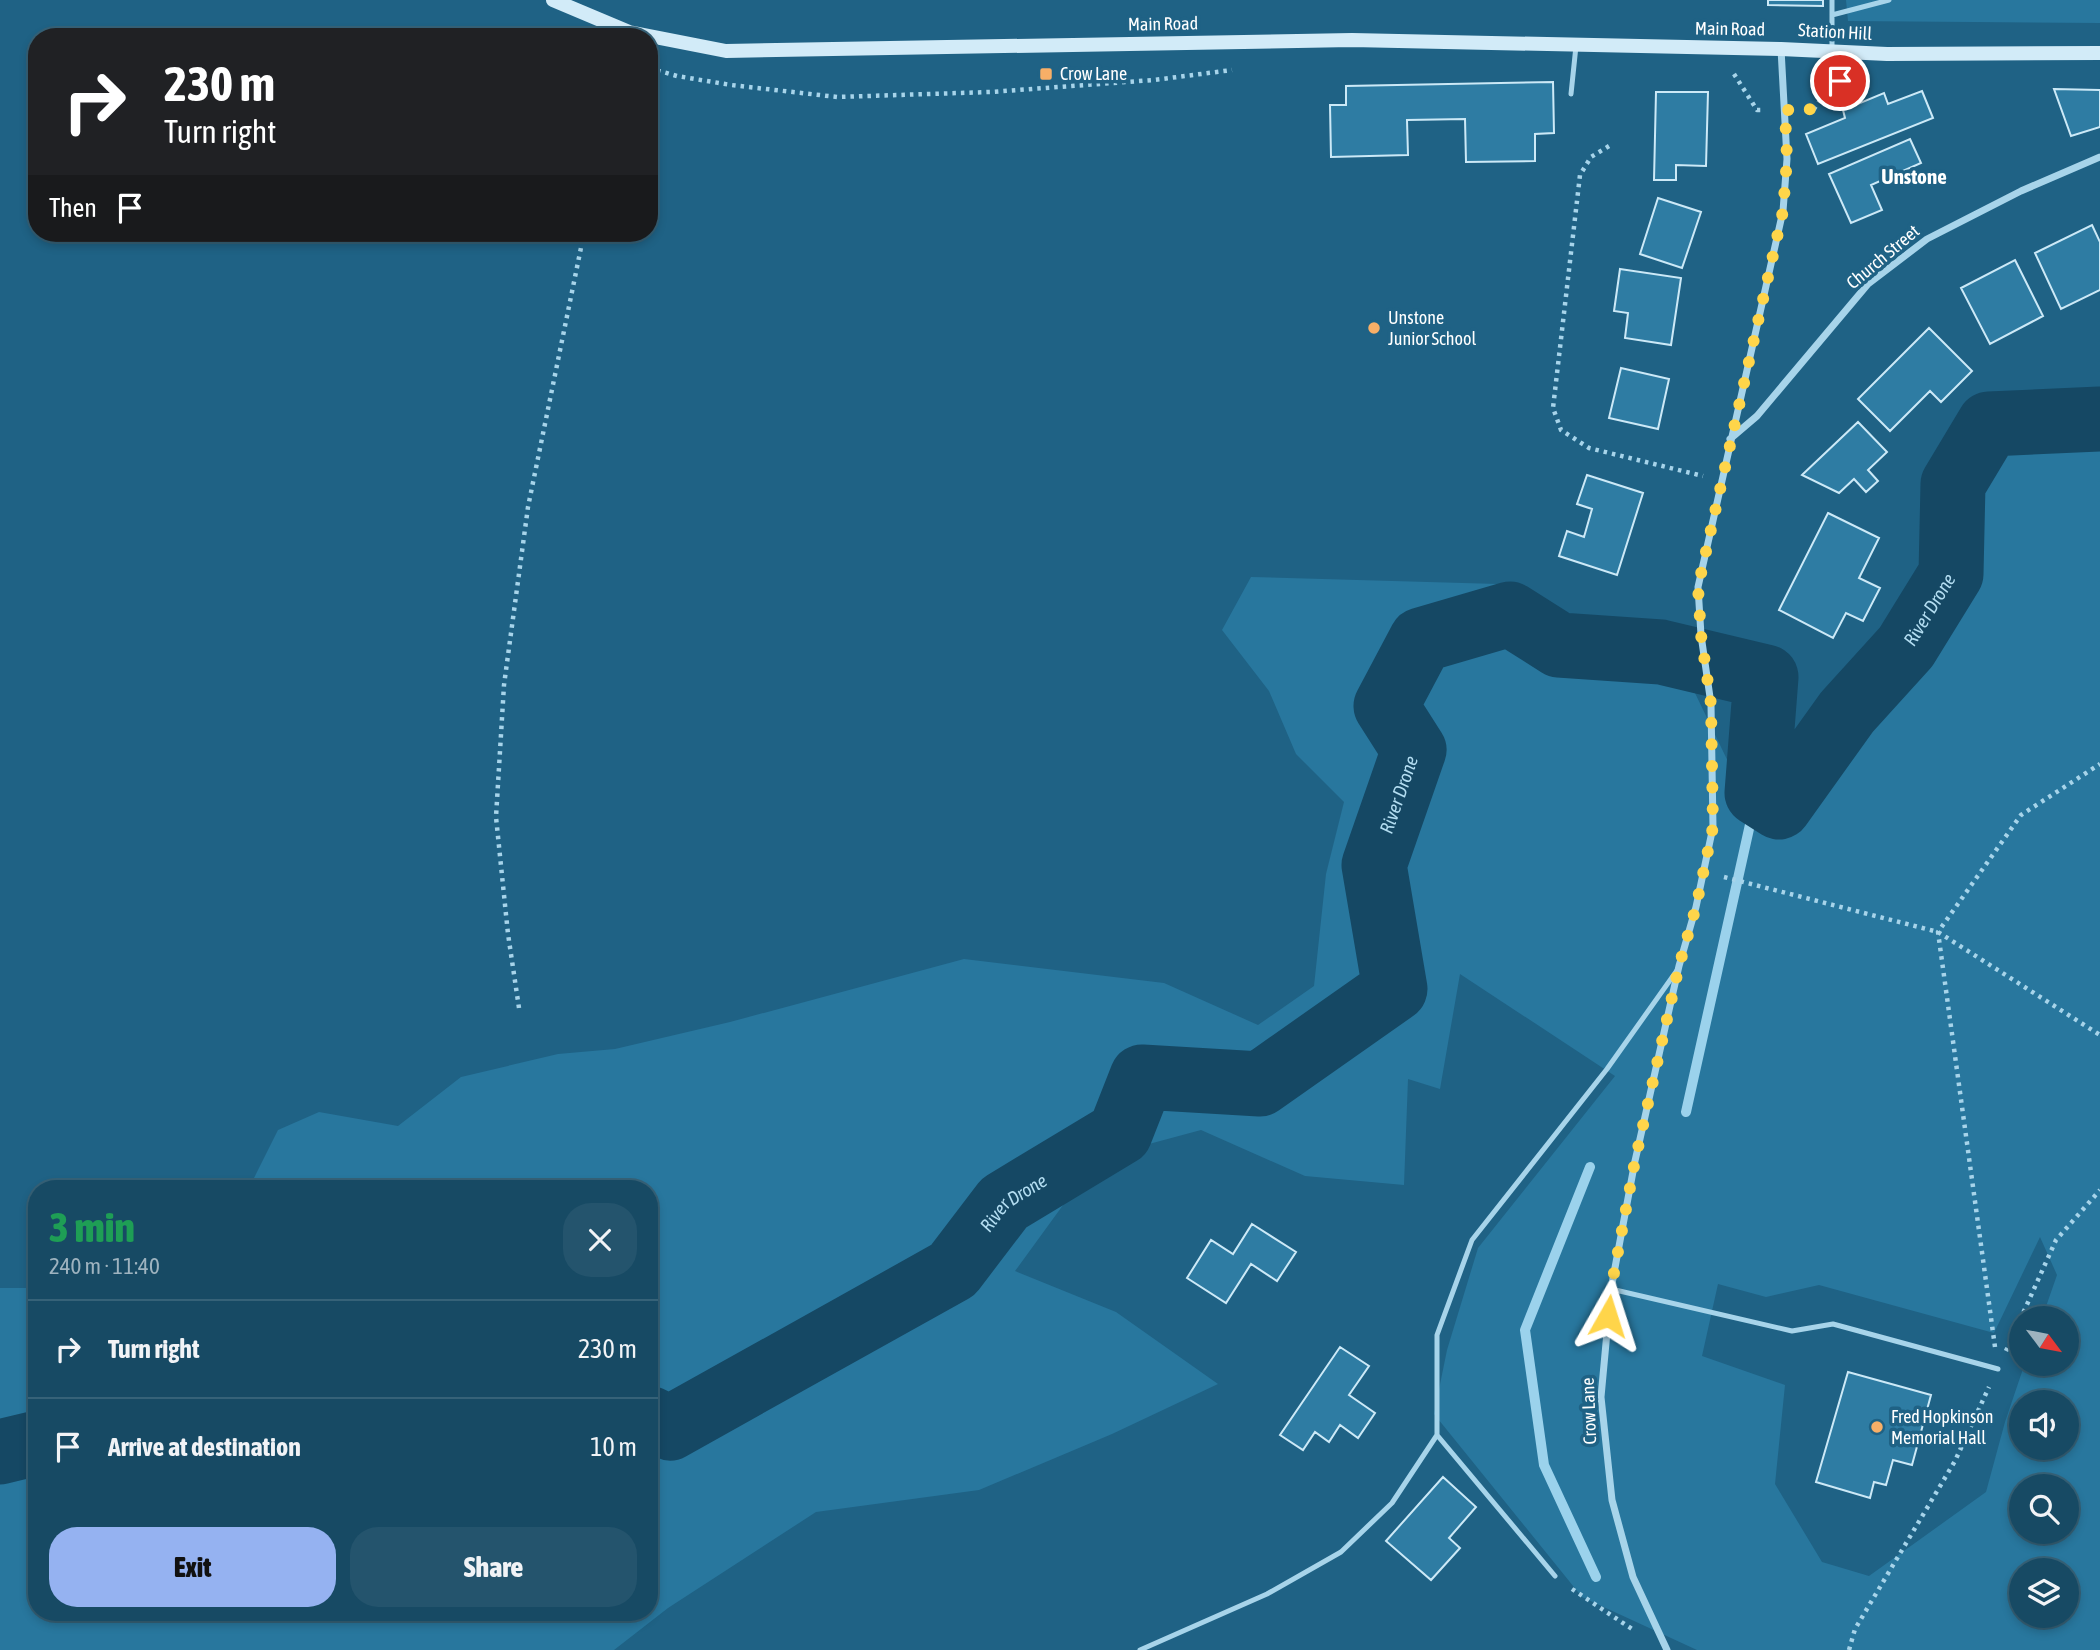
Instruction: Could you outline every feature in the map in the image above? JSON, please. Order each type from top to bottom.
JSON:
[{"type":"main road","name":"Main Road","points":[[553,0],[620,28]]},
{"type":"main road","name":"Main Road","points":[[658,38],[726,51],[1352,40],[1781,49]]},
{"type":"main road","name":"Station Hill","points":[[1781,49],[1887,54],[2100,53]]},
{"type":"street","name":"Crow Lane","points":[[1667,1650],[1633,1577],[1612,1500],[1601,1397],[1611,1289],[1635,1161],[1713,827],[1711,704],[1701,635],[1698,587],[1783,211],[1787,159],[1781,49]]},
{"type":"street","name":"Church Street","points":[[1730,439],[1757,416],[1868,284],[1927,239],[2021,191],[2100,157]]},
{"type":"lane","points":[[1832,0],[1832,51]]},
{"type":"lane","points":[[1832,15],[1889,0]]},
{"type":"lane","points":[[1571,94],[1577,46]]},
{"type":"lane","points":[[1140,1650],[1267,1594],[1341,1552],[1392,1503],[1437,1436],[1437,1335],[1472,1240],[1607,1069],[1679,966]]},
{"type":"lane","points":[[1611,1289],[1792,1331],[1833,1324],[1998,1369]]},
{"type":"lane","points":[[1437,1436],[1555,1576]]},
{"type":"path","points":[[658,71],[731,85],[837,97],[990,92],[1154,80],[1244,69]]},
{"type":"path","points":[[1732,71],[1757,110],[1814,109],[1828,88],[1853,73]]},
{"type":"path","points":[[1609,146],[1591,157],[1580,175],[1553,408],[1561,430],[1589,448],[1720,481]]},
{"type":"path","points":[[519,1008],[496,817],[504,685],[528,507],[582,242]]},
{"type":"path","points":[[1998,1369],[1938,932],[2021,815],[2100,764]]},
{"type":"path","points":[[1703,872],[1938,932],[2100,1035]]},
{"type":"path","points":[[1849,1650],[1856,1629],[1955,1461],[2056,1240],[2100,1190]]},
{"type":"path","points":[[1555,1576],[1641,1635]]},
{"type":"shaded area","points":[[1846,0],[2100,0],[2100,23],[1848,21]]},
{"type":"shaded area","points":[[2100,427],[2100,1650],[1697,1650],[1582,1597],[1434,1414],[1447,1350],[1478,1248],[1615,1076],[1460,974],[1440,1089],[1408,1079],[1404,1185],[1305,1176],[1201,1130],[1149,1144],[1066,1201],[1015,1271],[1116,1312],[1218,1384],[1112,1434],[979,1490],[816,1512],[658,1616],[658,1180],[253,1180],[278,1130],[319,1112],[398,1126],[461,1077],[558,1054],[615,1049],[730,1022],[964,959],[1164,983],[1258,1025],[1314,986],[1326,874],[1344,802],[1296,754],[1269,691],[1222,630],[1251,577],[1498,584],[1681,664],[1748,803],[1780,814],[1854,717],[1908,654],[1957,577],[1961,484],[1978,438]],"holes":[[[2040,1237],[2057,1275],[2046,1306],[2079,1306],[2079,1376],[2021,1376],[2016,1390],[2079,1390],[2079,1460],[2009,1460],[2009,1410],[1986,1492],[1869,1576],[1822,1562],[1775,1484],[1785,1385],[1702,1356],[1718,1284],[1766,1297],[1819,1285],[1994,1333]]]},
{"type":"shaded area","points":[[0,1288],[28,1288],[28,1621],[651,1621],[614,1650],[0,1650]]},
{"type":"building","points":[[1768,0],[1823,0],[1823,6],[1768,5]]},
{"type":"building","points":[[1553,82],[1554,133],[1535,134],[1535,161],[1466,162],[1465,119],[1407,120],[1408,155],[1331,157],[1330,105],[1346,105],[1346,86]]},
{"type":"building","points":[[2054,89],[2100,90],[2100,127],[2071,136]]},
{"type":"building","points":[[1922,91],[1933,118],[1818,164],[1806,134],[1845,118],[1843,110],[1884,93],[1888,104]]},
{"type":"building","points":[[1656,92],[1708,92],[1706,166],[1676,165],[1676,180],[1654,180]]},
{"type":"building","points":[[1910,139],[1921,163],[1871,185],[1882,210],[1851,223],[1829,174]]},
{"type":"building","points":[[1658,198],[1701,212],[1682,268],[1640,254]]},
{"type":"building","points":[[2092,225],[2100,242],[2100,290],[2061,309],[2035,253]]},
{"type":"building","points":[[2015,260],[2043,316],[1990,344],[1961,288]]},
{"type":"building","points":[[1620,269],[1681,278],[1671,345],[1625,338],[1628,313],[1614,311]]},
{"type":"building","points":[[1929,328],[1972,371],[1941,402],[1930,391],[1890,431],[1858,399]]},
{"type":"building","points":[[1621,368],[1669,379],[1658,429],[1609,418]]},
{"type":"building","points":[[1858,422],[1887,452],[1868,470],[1878,481],[1866,492],[1854,479],[1839,493],[1802,475]]},
{"type":"building","points":[[1587,475],[1643,493],[1617,575],[1559,556],[1567,531],[1584,537],[1592,509],[1577,504]]},
{"type":"building","points":[[1828,513],[1879,538],[1859,578],[1880,588],[1863,621],[1846,613],[1833,638],[1779,610]]},
{"type":"building","points":[[1252,1224],[1296,1252],[1277,1281],[1251,1264],[1226,1303],[1187,1278],[1211,1240],[1233,1254]]},
{"type":"building","points":[[1340,1347],[1369,1366],[1349,1395],[1375,1413],[1358,1438],[1340,1425],[1329,1442],[1315,1432],[1303,1450],[1280,1435]]},
{"type":"building","name":"Fred Hopkinson Memorial Hall","points":[[1848,1372],[1931,1395],[1912,1465],[1893,1460],[1886,1485],[1874,1482],[1870,1498],[1816,1482]]},
{"type":"building","points":[[1443,1477],[1476,1507],[1449,1538],[1460,1548],[1431,1580],[1386,1541]]},
{"type":"waterway","name":"River Drone","points":[[658,1422],[670,1428],[953,1270],[1004,1203],[1120,1133],[1142,1077],[1260,1084],[1395,989],[1374,865],[1414,750],[1386,706],[1421,640],[1510,614],[1559,645],[1661,652],[1766,677],[1757,793],[1779,807],[1847,712],[1906,647],[1951,574],[1953,484],[1989,424],[2100,419]]},
{"type":"waterway","points":[[1686,1112],[1757,793]]},
{"type":"waterway","points":[[1590,1167],[1525,1330],[1544,1465],[1596,1577]]},
{"type":"waterway","name":"River Drone","points":[[0,1452],[28,1445]]},
{"type":"place","name":"Crow Lane","points":[[1046,74]]},
{"type":"place","name":"Unstone Junior School","points":[[1374,328]]},
{"type":"place","name":"Fred Hopkinson Memorial Hall","points":[[1877,1427]]},
{"type":"district","name":"Unstone","points":[[1914,177]]},
{"type":"route","points":[[1608,1316],[1635,1161],[1713,827],[1711,704],[1701,635],[1698,587],[1783,211],[1787,159],[1785,110],[1814,109],[1828,88],[1840,81]]}]
